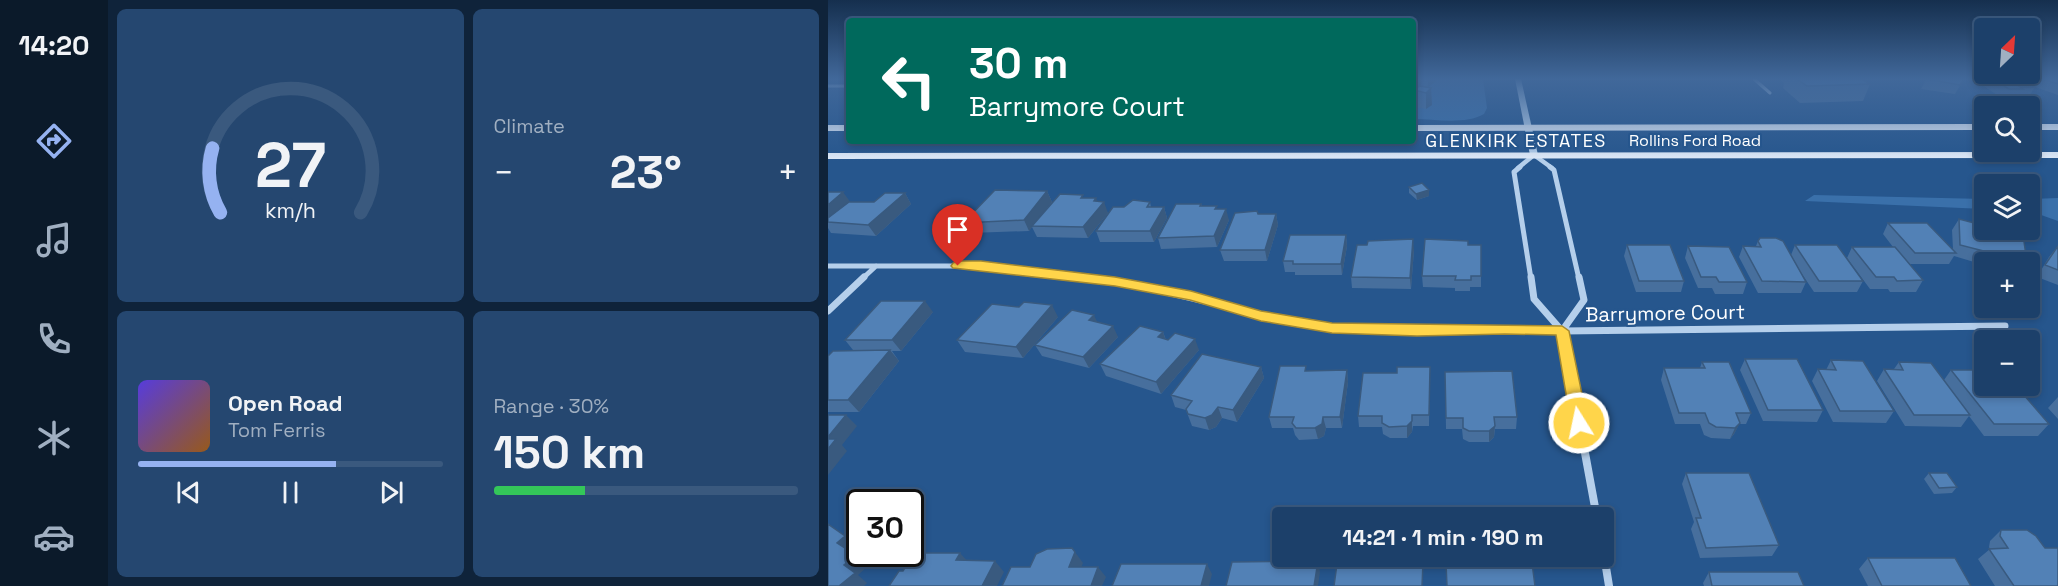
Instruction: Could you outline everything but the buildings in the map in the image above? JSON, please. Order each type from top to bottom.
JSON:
[{"type":"main road","name":"Rollins Ford Road","points":[[1416,128],[1974,127]]},
{"type":"main road","points":[[2040,127],[2058,127]]},
{"type":"main road","points":[[828,128],[846,128]]},
{"type":"main road","name":"Rollins Ford Road","points":[[828,156],[2058,155]]},
{"type":"street","points":[[1524,106],[1534,155],[1554,170],[1584,300],[1562,331]]},
{"type":"street","points":[[1534,155],[1514,172],[1534,299],[1562,331],[1595,507]]},
{"type":"street","name":"Barrymore Court","points":[[828,266],[981,266],[1115,281],[1191,296],[1261,316],[1332,328],[1417,331],[1505,329],[1562,331],[2005,326]]},
{"type":"street","points":[[828,311],[876,266]]},
{"type":"street","points":[[1606,567],[1609,586]]},
{"type":"shaded area","points":[[1416,106],[1487,106],[1484,114],[1450,121],[1416,119]]},
{"type":"shaded area","points":[[1814,195],[1974,199],[1974,209],[1805,201]]},
{"type":"shaded area","points":[[2058,198],[2058,221],[2040,215],[2040,199]]},
{"type":"district","name":"GLENKIRK ESTATES","points":[[1516,140]]},
{"type":"route","points":[[958,266],[981,266],[1115,281],[1191,296],[1261,316],[1332,328],[1417,331],[1505,329],[1562,331],[1579,423]]}]
